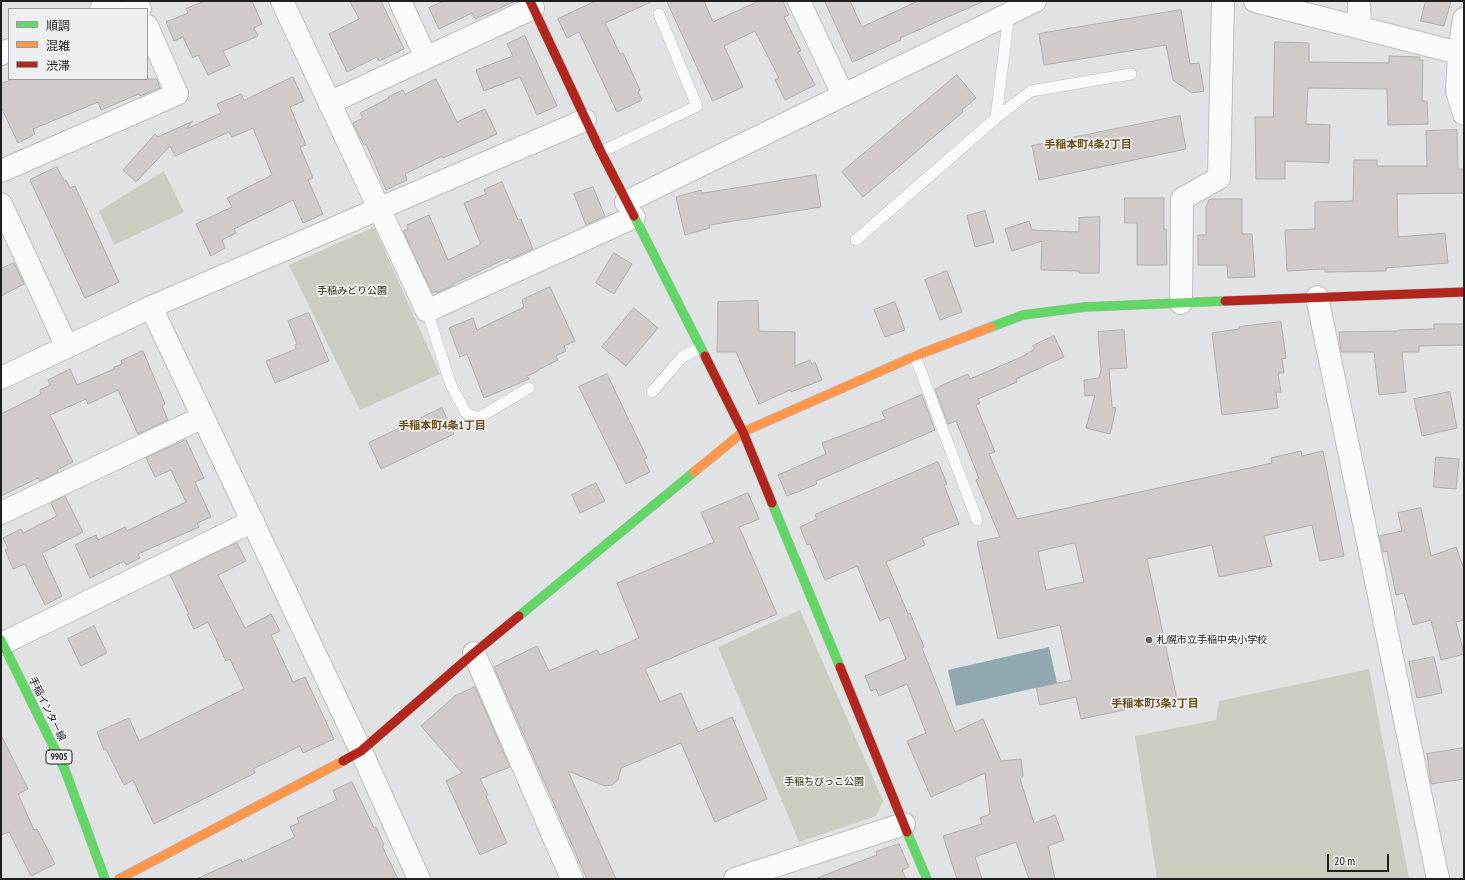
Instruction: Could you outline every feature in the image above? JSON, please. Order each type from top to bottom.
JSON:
[{"type":"street","points":[[103,8],[118,1]]},
{"type":"street","points":[[282,1],[427,311],[630,210],[1010,7],[1035,1]]},
{"type":"street","points":[[400,1],[426,58]]},
{"type":"street","points":[[799,1],[843,95]]},
{"type":"street","points":[[1182,303],[1182,200],[1219,178],[1223,1]]},
{"type":"street","points":[[1255,1],[1461,54]]},
{"type":"street","points":[[1359,1],[1360,28]]},
{"type":"street","points":[[329,102],[426,58],[531,4],[585,120],[743,432],[927,879]]},
{"type":"street","points":[[1464,19],[1457,91],[1464,114]]},
{"type":"street","points":[[1,171],[177,94],[148,28]]},
{"type":"street","points":[[1,378],[151,307],[585,120]]},
{"type":"street","points":[[1,204],[8,239],[67,347]]},
{"type":"street","points":[[119,879],[361,751],[474,653],[743,432],[915,356],[1023,315],[1085,307],[1464,292]]},
{"type":"street","points":[[1317,297],[1438,879]]},
{"type":"street","points":[[151,307],[361,751],[419,879]]},
{"type":"street","points":[[1,513],[203,417]]},
{"type":"street","points":[[2,643],[252,521]]},
{"type":"street","name":"手稲インター線","points":[[2,643],[64,770],[105,879]]},
{"type":"street","points":[[474,653],[572,879]]},
{"type":"street","points":[[735,879],[904,824]]},
{"type":"lane","points":[[996,118],[1010,7]]},
{"type":"lane","points":[[601,152],[697,106],[659,14]]},
{"type":"lane","points":[[856,240],[996,118],[1032,91],[1131,74]]},
{"type":"lane","points":[[427,311],[451,385],[466,413],[478,418],[529,388]]},
{"type":"lane","points":[[652,392],[682,357],[700,348]]},
{"type":"lane","points":[[915,356],[977,520]]},
{"type":"green space","points":[[164,171],[184,212],[114,245],[99,211]]},
{"type":"green space","name":"手稲みどり公園","points":[[374,227],[440,374],[360,410],[289,265]]},
{"type":"green space","name":"手稲ちびっこ公園","points":[[800,610],[883,801],[876,816],[799,842],[718,647]]},
{"type":"green space","points":[[1369,669],[1409,879],[1157,879],[1135,736],[1216,720],[1219,701]]},
{"type":"water","points":[[1049,647],[1057,683],[956,706],[948,670]]},
{"type":"building","points":[[205,1],[252,1],[262,24],[254,28],[258,36],[223,51],[230,65],[208,75],[198,55],[193,58],[183,37],[174,41],[166,22],[188,13],[186,9]]},
{"type":"building","points":[[350,1],[381,1],[404,49],[379,61],[377,57],[347,72],[329,34],[359,19]]},
{"type":"building","points":[[444,1],[516,1],[475,19],[472,13],[439,29],[429,8]]},
{"type":"building","points":[[596,1],[653,1],[605,23],[620,54],[623,53],[640,90],[638,92],[642,100],[617,112],[579,32],[567,38],[558,19]]},
{"type":"building","points":[[667,1],[704,1],[713,22],[759,1],[783,1],[789,15],[784,17],[801,51],[798,52],[815,85],[785,100],[775,80],[779,78],[755,31],[724,46],[743,87],[713,101]]},
{"type":"building","points":[[825,1],[850,1],[862,27],[918,1],[984,1],[900,38],[901,40],[853,62]]},
{"type":"building","points":[[1426,1],[1451,1],[1444,26],[1421,21]]},
{"type":"building","points":[[1181,10],[1190,64],[1199,63],[1204,91],[1192,93],[1173,80],[1166,45],[1044,65],[1039,34]]},
{"type":"building","points":[[525,36],[557,106],[537,115],[520,77],[484,91],[476,70],[513,56],[507,44]]},
{"type":"building","points":[[1275,42],[1309,43],[1309,62],[1389,63],[1389,56],[1420,57],[1420,60],[1423,60],[1422,101],[1427,101],[1428,124],[1388,125],[1387,89],[1308,88],[1306,124],[1330,125],[1329,163],[1285,161],[1285,179],[1256,179],[1255,117],[1273,117]]},
{"type":"building","points":[[957,75],[976,98],[962,110],[963,112],[863,197],[842,172]]},
{"type":"building","points":[[293,77],[304,101],[290,107],[306,145],[300,147],[313,178],[308,180],[323,214],[303,223],[293,200],[234,229],[236,233],[222,240],[225,248],[211,256],[196,224],[232,207],[227,198],[272,175],[253,128],[232,137],[229,132],[175,156],[170,146],[136,182],[123,170],[155,134],[158,137],[193,121],[186,129],[221,113],[217,104],[241,94],[244,100]]},
{"type":"building","points":[[157,79],[160,88],[140,96],[139,94],[101,110],[98,102],[33,129],[35,134],[18,143],[1,107],[1,84],[11,80]]},
{"type":"building","points":[[436,79],[457,122],[485,109],[497,134],[443,158],[442,156],[405,174],[407,180],[386,190],[366,144],[364,145],[353,123],[363,118],[360,113],[389,98],[388,97],[403,90],[405,94]]},
{"type":"building","points":[[1180,116],[1186,149],[1039,180],[1032,146]]},
{"type":"building","points":[[1457,130],[1458,169],[1464,169],[1464,193],[1397,194],[1398,237],[1445,233],[1448,263],[1386,268],[1386,271],[1325,272],[1325,269],[1287,271],[1285,230],[1315,229],[1315,202],[1353,201],[1354,160],[1377,160],[1377,166],[1427,166],[1426,131]]},
{"type":"building","points":[[57,167],[64,181],[66,180],[70,188],[75,186],[119,282],[85,298],[30,180]]},
{"type":"building","points":[[816,175],[821,207],[709,225],[710,228],[685,235],[676,197],[701,190],[702,193]]},
{"type":"building","points":[[502,182],[518,220],[521,219],[533,249],[510,259],[509,257],[437,293],[437,291],[432,293],[403,231],[408,229],[407,225],[429,215],[448,260],[481,244],[464,203],[486,194],[484,190]]},
{"type":"building","points":[[593,187],[605,216],[586,225],[574,194]]},
{"type":"building","points":[[1125,198],[1164,198],[1164,229],[1166,229],[1167,265],[1137,265],[1137,223],[1125,223]]},
{"type":"building","points":[[1210,199],[1242,199],[1242,234],[1252,234],[1255,277],[1228,278],[1227,265],[1198,265],[1198,235],[1206,235],[1206,207]]},
{"type":"building","points":[[985,211],[994,242],[975,247],[967,216]]},
{"type":"building","points":[[1100,217],[1099,273],[1041,270],[1042,241],[1012,251],[1005,229],[1029,221],[1032,230],[1079,232],[1079,218]]},
{"type":"building","points":[[614,253],[632,264],[614,294],[596,283]]},
{"type":"building","points":[[14,263],[24,284],[1,296],[1,269]]},
{"type":"building","points":[[947,271],[962,312],[940,320],[925,280]]},
{"type":"building","points":[[550,287],[575,341],[564,346],[566,351],[556,356],[558,360],[527,376],[529,379],[484,398],[467,354],[460,357],[449,328],[473,318],[477,330],[524,307],[522,300]]},
{"type":"building","points":[[758,301],[759,331],[795,332],[795,366],[810,360],[812,364],[815,362],[822,380],[791,392],[790,390],[759,404],[736,352],[717,352],[718,302]]},
{"type":"building","points":[[895,302],[905,330],[885,337],[874,310]]},
{"type":"building","points":[[634,308],[658,328],[626,366],[602,347]]},
{"type":"building","points":[[309,313],[329,361],[275,383],[266,361],[296,349],[295,345],[297,344],[288,321]]},
{"type":"building","points":[[1281,322],[1286,358],[1282,359],[1284,373],[1278,373],[1281,392],[1276,392],[1278,408],[1222,415],[1212,333],[1239,329],[1239,327]]},
{"type":"building","points":[[1434,324],[1464,324],[1464,345],[1419,346],[1419,352],[1402,352],[1406,392],[1379,395],[1374,352],[1341,352],[1339,332],[1434,329]]},
{"type":"building","points":[[1124,330],[1127,368],[1109,369],[1112,407],[1116,408],[1110,434],[1086,428],[1095,395],[1085,396],[1084,380],[1099,378],[1101,370],[1098,332]]},
{"type":"building","points":[[1054,336],[1064,357],[1016,379],[1017,382],[978,399],[980,403],[976,405],[995,452],[989,454],[1017,519],[1272,463],[1271,458],[1301,451],[1302,456],[1323,451],[1344,556],[1320,561],[1312,525],[1264,536],[1272,566],[1219,577],[1212,545],[1147,559],[1177,699],[1081,719],[1076,697],[1040,705],[1036,688],[1072,680],[1060,625],[998,639],[977,542],[1000,537],[976,480],[979,478],[956,421],[948,424],[935,389],[968,374],[970,379],[1026,355],[1035,349],[1033,346]],"holes":[[[1075,543],[1084,582],[1046,590],[1038,552]]]},
{"type":"building","points":[[143,351],[165,404],[162,406],[168,420],[138,434],[118,390],[88,404],[86,399],[50,415],[73,462],[40,481],[38,478],[1,496],[1,414],[41,394],[40,390],[50,385],[48,380],[70,369],[77,385],[114,369],[114,367],[122,364],[121,361]]},
{"type":"building","points":[[607,374],[647,458],[644,459],[650,472],[626,484],[579,387]]},
{"type":"building","points":[[1450,392],[1457,428],[1422,436],[1414,399]]},
{"type":"building","points":[[922,395],[935,430],[816,481],[817,484],[787,496],[778,475],[826,454],[822,443],[885,419],[882,412]]},
{"type":"building","points":[[442,408],[454,434],[381,469],[369,443]]},
{"type":"building","points":[[186,440],[204,478],[195,482],[211,517],[197,523],[199,527],[138,554],[140,558],[126,565],[124,561],[90,578],[75,545],[96,535],[98,540],[125,527],[127,531],[186,502],[171,470],[155,477],[146,458]]},
{"type":"building","points":[[1436,457],[1459,459],[1456,489],[1434,487]]},
{"type":"building","points":[[938,462],[947,484],[944,485],[959,524],[922,538],[925,545],[886,562],[924,647],[922,648],[955,732],[983,719],[1001,761],[1021,759],[1023,776],[1020,779],[1034,823],[1055,815],[1064,840],[1048,846],[1055,879],[1029,879],[1016,842],[975,857],[982,879],[957,879],[943,836],[982,824],[980,818],[990,814],[985,773],[931,797],[907,741],[926,733],[907,684],[879,696],[876,689],[871,691],[865,676],[906,659],[889,617],[880,621],[857,566],[825,580],[810,544],[807,545],[800,527],[817,519],[815,515]]},
{"type":"building","points":[[596,483],[605,501],[580,513],[572,495]]},
{"type":"building","points":[[748,493],[759,519],[739,527],[777,614],[645,669],[660,702],[681,693],[698,732],[732,717],[767,799],[715,822],[681,743],[621,768],[618,780],[612,785],[605,786],[568,771],[616,879],[587,879],[494,667],[537,646],[549,671],[597,650],[600,655],[639,638],[617,583],[714,542],[701,513]]},
{"type":"building","points":[[65,496],[83,532],[42,553],[62,596],[45,605],[25,564],[13,569],[5,550],[8,549],[3,538],[21,529],[23,533],[57,516],[51,503]]},
{"type":"building","points":[[1421,508],[1431,556],[1456,547],[1464,569],[1464,620],[1456,622],[1464,654],[1441,660],[1431,620],[1413,625],[1404,593],[1396,595],[1387,551],[1383,552],[1379,536],[1402,531],[1398,513]]},
{"type":"building","points":[[237,543],[246,561],[218,575],[245,628],[271,614],[280,631],[271,635],[293,682],[305,677],[334,739],[303,753],[300,746],[253,769],[255,773],[154,824],[133,780],[124,785],[106,749],[104,750],[97,732],[129,718],[139,741],[244,689],[230,659],[226,661],[208,622],[194,629],[187,614],[189,614],[170,575]]},
{"type":"building","points":[[94,626],[107,653],[81,666],[68,639]]},
{"type":"building","points":[[1434,657],[1442,693],[1417,698],[1409,662]]},
{"type":"building","points":[[475,687],[510,767],[480,779],[507,843],[480,855],[446,781],[462,773],[421,726],[455,696]]},
{"type":"building","points":[[1,735],[28,789],[18,794],[34,830],[37,829],[55,864],[31,876],[9,832],[1,835]]},
{"type":"building","points":[[1464,748],[1464,779],[1431,784],[1427,754]]},
{"type":"building","points":[[352,782],[374,828],[376,827],[384,845],[382,846],[398,879],[196,879],[241,859],[242,862],[295,837],[290,827],[299,823],[297,818],[337,800],[333,791]]},
{"type":"building","points":[[899,844],[909,867],[902,870],[906,879],[817,879],[877,855],[876,852]]},
{"type":"traffic: fast","points":[[634,216],[705,356]]},
{"type":"traffic: fast","points":[[991,327],[1023,315],[1085,307],[1225,301]]},
{"type":"traffic: fast","points":[[519,616],[694,472]]},
{"type":"traffic: fast","points":[[772,503],[840,667]]},
{"type":"traffic: fast","points":[[1,640],[65,770],[105,879]]},
{"type":"traffic: fast","points":[[907,832],[927,879]]},
{"type":"traffic: slow","points":[[694,472],[743,432],[915,356],[991,327]]},
{"type":"traffic: slow","points":[[119,879],[343,761]]},
{"type":"traffic: jam","points":[[530,1],[601,152],[634,216]]},
{"type":"traffic: jam","points":[[1225,301],[1464,292]]},
{"type":"traffic: jam","points":[[705,356],[743,432],[772,503]]},
{"type":"traffic: jam","points":[[343,761],[361,751],[519,616]]},
{"type":"traffic: jam","points":[[840,667],[907,832]]},
{"type":"place","name":"札幌市立手稲中央小学校","points":[[1149,640]]},
{"type":"district","name":"手稲本町4条2丁目","points":[[1088,145]]},
{"type":"district","name":"手稲本町4条1丁目","points":[[442,426]]},
{"type":"district","name":"手稲本町3条2丁目","points":[[1155,704]]}]
